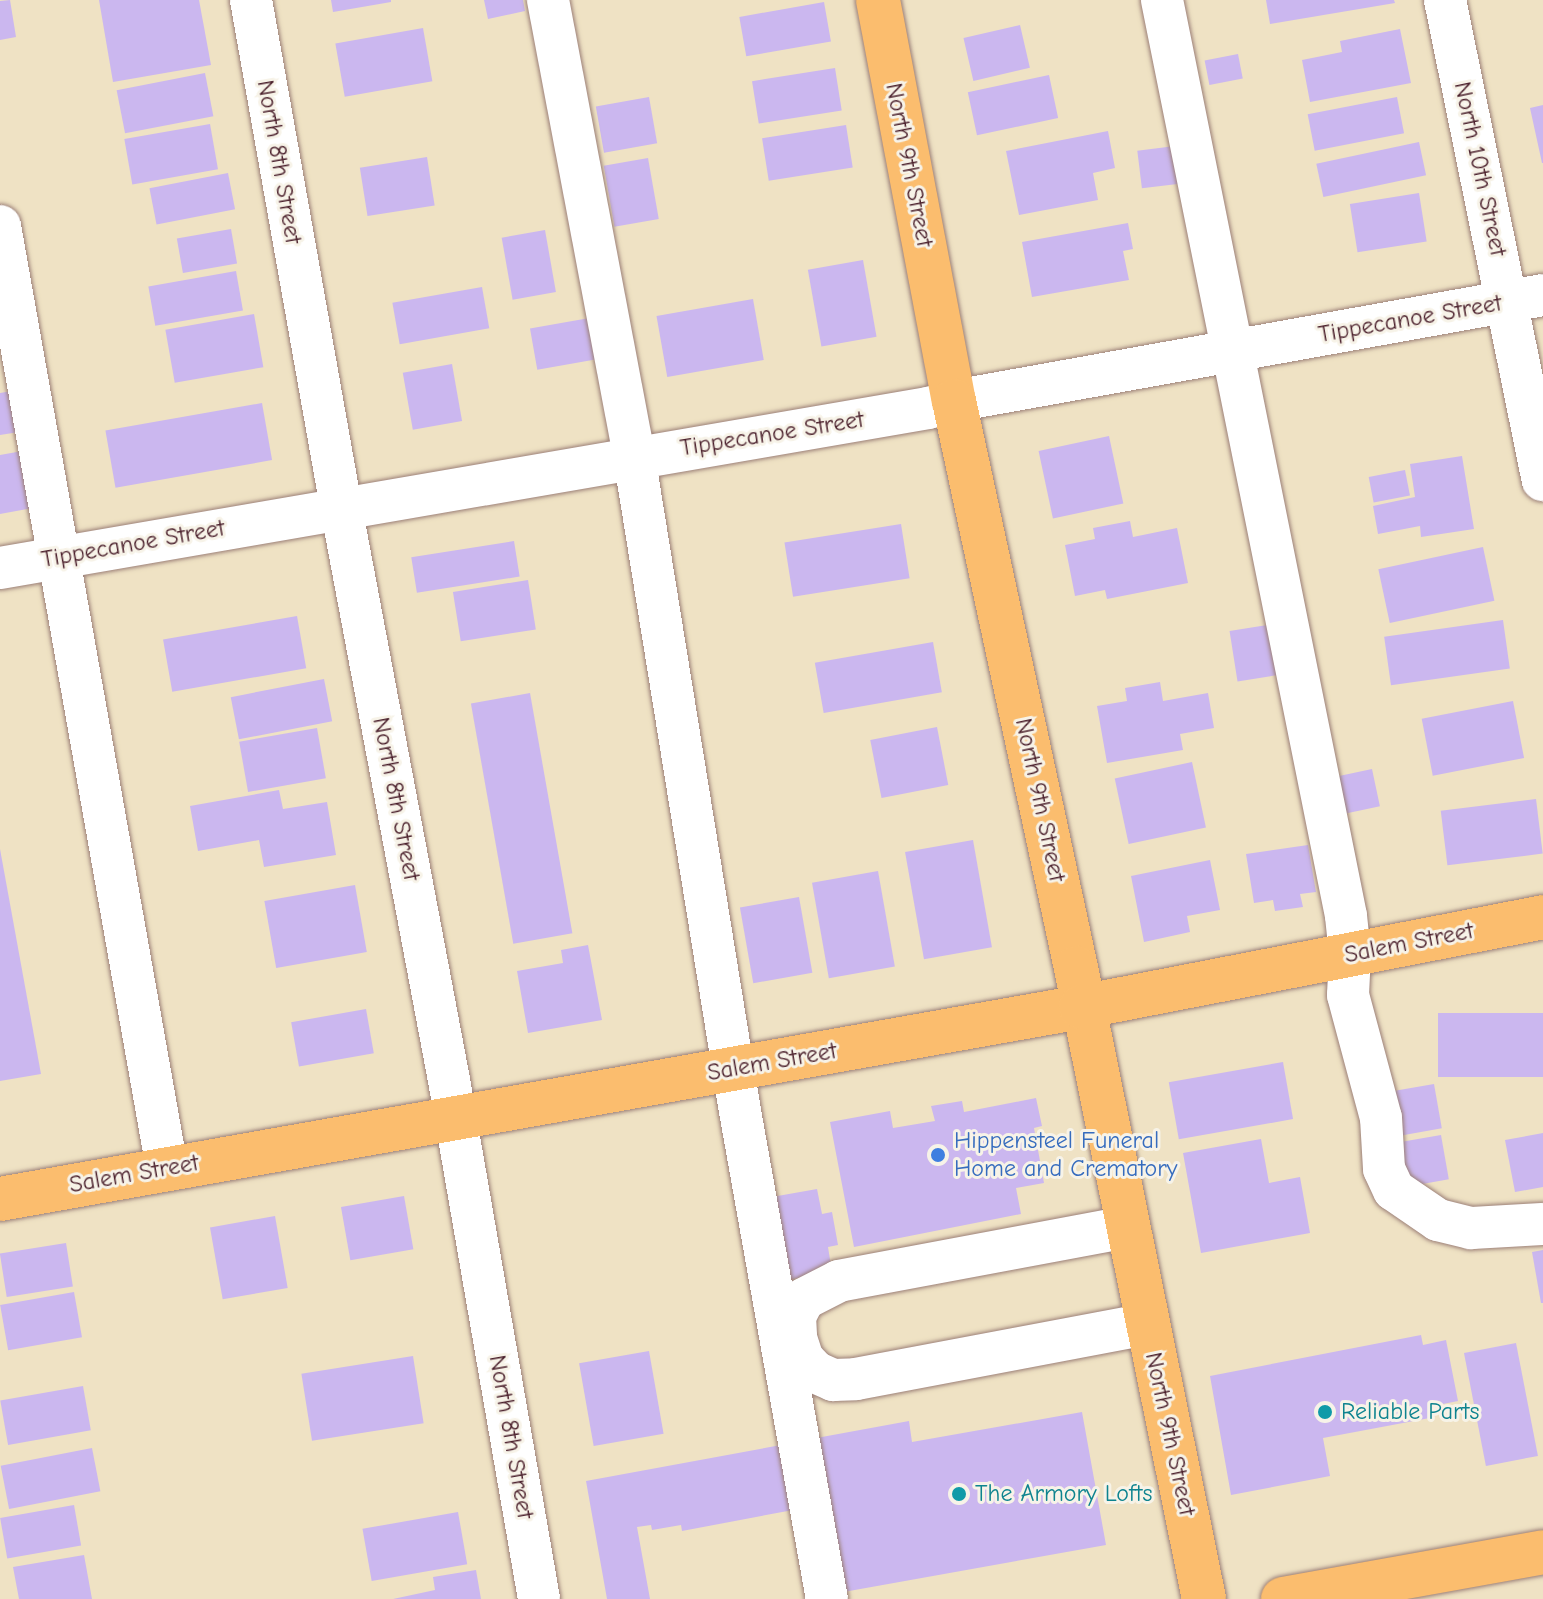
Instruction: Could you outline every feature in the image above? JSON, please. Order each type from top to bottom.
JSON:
[{"type":"main road","name":"North 9th Street","points":[[878,0],[954,401],[1204,1599]]},
{"type":"main road","name":"Salem Street","points":[[0,1199],[1081,1007],[1543,917]]},
{"type":"main road","points":[[1283,1599],[1543,1552]]},
{"type":"street","name":"North 8th Street","points":[[251,0],[341,507],[455,1118],[539,1599]]},
{"type":"street","points":[[548,0],[634,456],[827,1599]]},
{"type":"street","points":[[1162,0],[1235,351],[1346,916],[1350,954],[1348,995],[1354,1027],[1381,1118],[1384,1169],[1394,1190],[1438,1220],[1471,1228],[1543,1224]]},
{"type":"street","name":"North 10th Street","points":[[1445,0],[1525,298],[1543,480]]},
{"type":"street","points":[[0,226],[167,1168]]},
{"type":"street","name":"Tippecanoe Street","points":[[0,568],[634,456],[928,408],[1525,298]]},
{"type":"street","points":[[1127,1227],[839,1281],[804,1299],[795,1316],[796,1338],[803,1359],[815,1372],[833,1380],[856,1379],[1148,1324]]},
{"type":"building","points":[[10,0],[16,37],[0,40],[0,1]]},
{"type":"building","points":[[99,0],[199,0],[211,65],[113,82]]},
{"type":"building","points":[[331,0],[391,0],[391,2],[333,12]]},
{"type":"building","points":[[484,0],[523,0],[525,11],[488,19]]},
{"type":"building","points":[[1266,0],[1394,0],[1395,3],[1270,24]]},
{"type":"building","points":[[824,2],[831,41],[746,56],[739,17]]},
{"type":"building","points":[[1020,25],[1030,68],[973,81],[963,38]]},
{"type":"building","points":[[423,28],[432,81],[345,97],[335,43]]},
{"type":"building","points":[[1400,29],[1411,83],[1310,102],[1302,60],[1342,52],[1340,41]]},
{"type":"building","points":[[1238,54],[1243,79],[1209,85],[1205,60]]},
{"type":"building","points":[[835,68],[842,110],[759,124],[752,81]]},
{"type":"building","points":[[205,73],[213,116],[125,133],[117,90]]},
{"type":"building","points":[[1049,75],[1058,118],[977,135],[968,92]]},
{"type":"building","points":[[649,97],[657,143],[604,153],[596,106]]},
{"type":"building","points":[[1397,97],[1404,133],[1315,151],[1308,114]]},
{"type":"building","points":[[1543,105],[1543,163],[1542,163],[1530,108]]},
{"type":"building","points":[[210,124],[218,169],[132,184],[124,139]]},
{"type":"building","points":[[846,125],[853,167],[769,181],[762,138]]},
{"type":"building","points":[[1108,131],[1115,168],[1093,173],[1098,200],[1019,215],[1006,151]]},
{"type":"building","points":[[1419,142],[1426,175],[1323,197],[1316,164]]},
{"type":"building","points":[[1175,146],[1180,184],[1142,188],[1137,151]]},
{"type":"building","points":[[427,157],[435,205],[368,216],[360,168]]},
{"type":"building","points":[[648,158],[659,219],[614,227],[604,166]]},
{"type":"building","points":[[228,173],[235,209],[157,225],[149,188]]},
{"type":"building","points":[[1419,193],[1427,241],[1358,252],[1350,204]]},
{"type":"building","points":[[1128,223],[1133,249],[1123,251],[1129,280],[1032,297],[1022,242]]},
{"type":"building","points":[[231,229],[237,263],[183,273],[177,239]]},
{"type":"building","points":[[545,230],[556,292],[513,300],[502,238]]},
{"type":"building","points":[[863,260],[877,337],[821,347],[808,270]]},
{"type":"building","points":[[236,271],[243,310],[155,326],[148,286]]},
{"type":"building","points":[[482,287],[489,328],[400,344],[392,303]]},
{"type":"building","points":[[753,299],[764,360],[667,377],[656,316]]},
{"type":"building","points":[[254,314],[263,367],[175,383],[165,330]]},
{"type":"building","points":[[595,317],[602,358],[537,370],[530,328]]},
{"type":"building","points":[[452,364],[462,421],[413,430],[403,373]]},
{"type":"building","points":[[12,391],[19,432],[0,435],[0,393]]},
{"type":"building","points":[[262,403],[272,460],[115,488],[105,431]]},
{"type":"building","points":[[1109,436],[1123,503],[1053,518],[1039,451]]},
{"type":"building","points":[[28,450],[38,507],[0,514],[0,455]]},
{"type":"building","points":[[1462,456],[1474,529],[1421,537],[1420,526],[1378,534],[1373,506],[1415,497],[1410,464]]},
{"type":"building","points":[[1405,470],[1410,496],[1374,503],[1369,477]]},
{"type":"building","points":[[1130,521],[1133,537],[1177,528],[1188,583],[1107,599],[1105,590],[1075,596],[1065,545],[1095,539],[1093,528]]},
{"type":"building","points":[[901,524],[910,578],[793,597],[784,542]]},
{"type":"building","points":[[514,541],[520,577],[417,593],[411,557]]},
{"type":"building","points":[[1483,547],[1494,601],[1390,623],[1378,569]]},
{"type":"building","points":[[528,580],[536,629],[461,641],[453,592]]},
{"type":"building","points":[[297,616],[306,668],[172,692],[163,640]]},
{"type":"building","points":[[1503,620],[1510,669],[1391,685],[1384,637]]},
{"type":"building","points":[[1274,624],[1282,674],[1238,681],[1230,631]]},
{"type":"building","points":[[933,642],[942,692],[824,713],[815,663]]},
{"type":"building","points":[[324,679],[332,721],[239,739],[231,697]]},
{"type":"building","points":[[1160,682],[1163,701],[1208,693],[1214,728],[1180,734],[1183,750],[1107,763],[1097,706],[1127,701],[1125,688]]},
{"type":"building","points":[[530,693],[572,933],[513,944],[471,703]]},
{"type":"building","points":[[1513,701],[1524,758],[1433,776],[1422,719]]},
{"type":"building","points":[[937,727],[948,785],[882,798],[870,740]]},
{"type":"building","points":[[317,728],[326,778],[248,792],[239,742]]},
{"type":"building","points":[[1192,762],[1206,828],[1129,844],[1115,778]]},
{"type":"building","points":[[1372,769],[1380,806],[1333,816],[1325,779]]},
{"type":"building","points":[[279,790],[283,809],[327,802],[336,855],[264,867],[259,840],[198,851],[190,806]]},
{"type":"building","points":[[1536,799],[1543,854],[1447,865],[1441,811]]},
{"type":"building","points":[[973,840],[992,947],[924,959],[905,852]]},
{"type":"building","points":[[1308,845],[1316,892],[1300,894],[1303,907],[1275,911],[1273,900],[1254,903],[1246,854]]},
{"type":"building","points":[[0,849],[41,1074],[0,1081]]},
{"type":"building","points":[[1210,860],[1220,910],[1187,916],[1190,932],[1144,942],[1131,876]]},
{"type":"building","points":[[878,871],[895,967],[829,978],[812,883]]},
{"type":"building","points":[[355,885],[367,952],[276,968],[264,901]]},
{"type":"building","points":[[799,897],[812,973],[753,983],[740,907]]},
{"type":"building","points":[[588,945],[602,1020],[528,1033],[517,971],[563,963],[561,950]]},
{"type":"building","points":[[366,1009],[374,1053],[299,1067],[291,1022]]},
{"type":"building","points":[[1438,1013],[1543,1013],[1543,1077],[1438,1077]]},
{"type":"building","points":[[1283,1062],[1293,1119],[1179,1139],[1169,1082]]},
{"type":"building","points":[[1434,1084],[1442,1128],[1401,1135],[1394,1091]]},
{"type":"building","name":"Hippensteel Funeral Home and Crematory","points":[[1036,1098],[1042,1126],[1034,1128],[1044,1183],[1016,1188],[1021,1214],[854,1247],[830,1122],[890,1111],[893,1128],[935,1121],[931,1106],[962,1101],[964,1112]]},
{"type":"building","points":[[1543,1133],[1543,1187],[1515,1192],[1505,1140]]},
{"type":"building","points":[[1441,1135],[1449,1179],[1408,1186],[1401,1142]]},
{"type":"building","points":[[1261,1139],[1269,1183],[1300,1177],[1310,1233],[1201,1253],[1183,1153]]},
{"type":"building","points":[[817,1189],[822,1214],[832,1212],[838,1245],[828,1247],[832,1272],[787,1280],[772,1197]]},
{"type":"building","points":[[404,1196],[413,1249],[350,1260],[341,1207]]},
{"type":"building","points":[[275,1216],[288,1288],[223,1299],[210,1227]]},
{"type":"building","points":[[66,1243],[73,1286],[7,1297],[0,1253]]},
{"type":"building","points":[[1543,1250],[1543,1303],[1541,1303],[1532,1252]]},
{"type":"building","points":[[74,1292],[82,1337],[8,1350],[0,1305]]},
{"type":"building","name":"Reliable Parts","points":[[1421,1335],[1423,1345],[1446,1340],[1458,1401],[1433,1406],[1435,1417],[1323,1438],[1330,1476],[1231,1495],[1210,1376]]},
{"type":"building","points":[[1516,1343],[1538,1456],[1486,1466],[1464,1353]]},
{"type":"building","points":[[649,1351],[664,1434],[594,1446],[579,1363]]},
{"type":"building","points":[[413,1356],[424,1423],[312,1441],[301,1374]]},
{"type":"building","points":[[83,1386],[91,1430],[8,1445],[0,1401]]},
{"type":"building","name":"The Armory Lofts","points":[[1082,1412],[1106,1545],[838,1593],[811,1439],[909,1421],[912,1442]]},
{"type":"building","points":[[781,1445],[793,1510],[682,1531],[681,1525],[652,1530],[651,1525],[637,1527],[650,1599],[607,1599],[586,1481]]},
{"type":"building","points":[[92,1448],[100,1491],[9,1509],[1,1466]]},
{"type":"building","points":[[74,1505],[81,1545],[7,1558],[0,1518]]},
{"type":"building","points":[[458,1512],[467,1564],[372,1581],[362,1529]]},
{"type":"building","points":[[84,1555],[92,1599],[19,1599],[13,1567]]},
{"type":"building","points":[[476,1570],[481,1599],[393,1599],[435,1590],[433,1577]]},
{"type":"place","name":"Hippensteel Funeral Home and Crematory","points":[[938,1155]]},
{"type":"place","name":"Reliable Parts","points":[[1325,1412]]},
{"type":"place","name":"The Armory Lofts","points":[[959,1494]]}]
